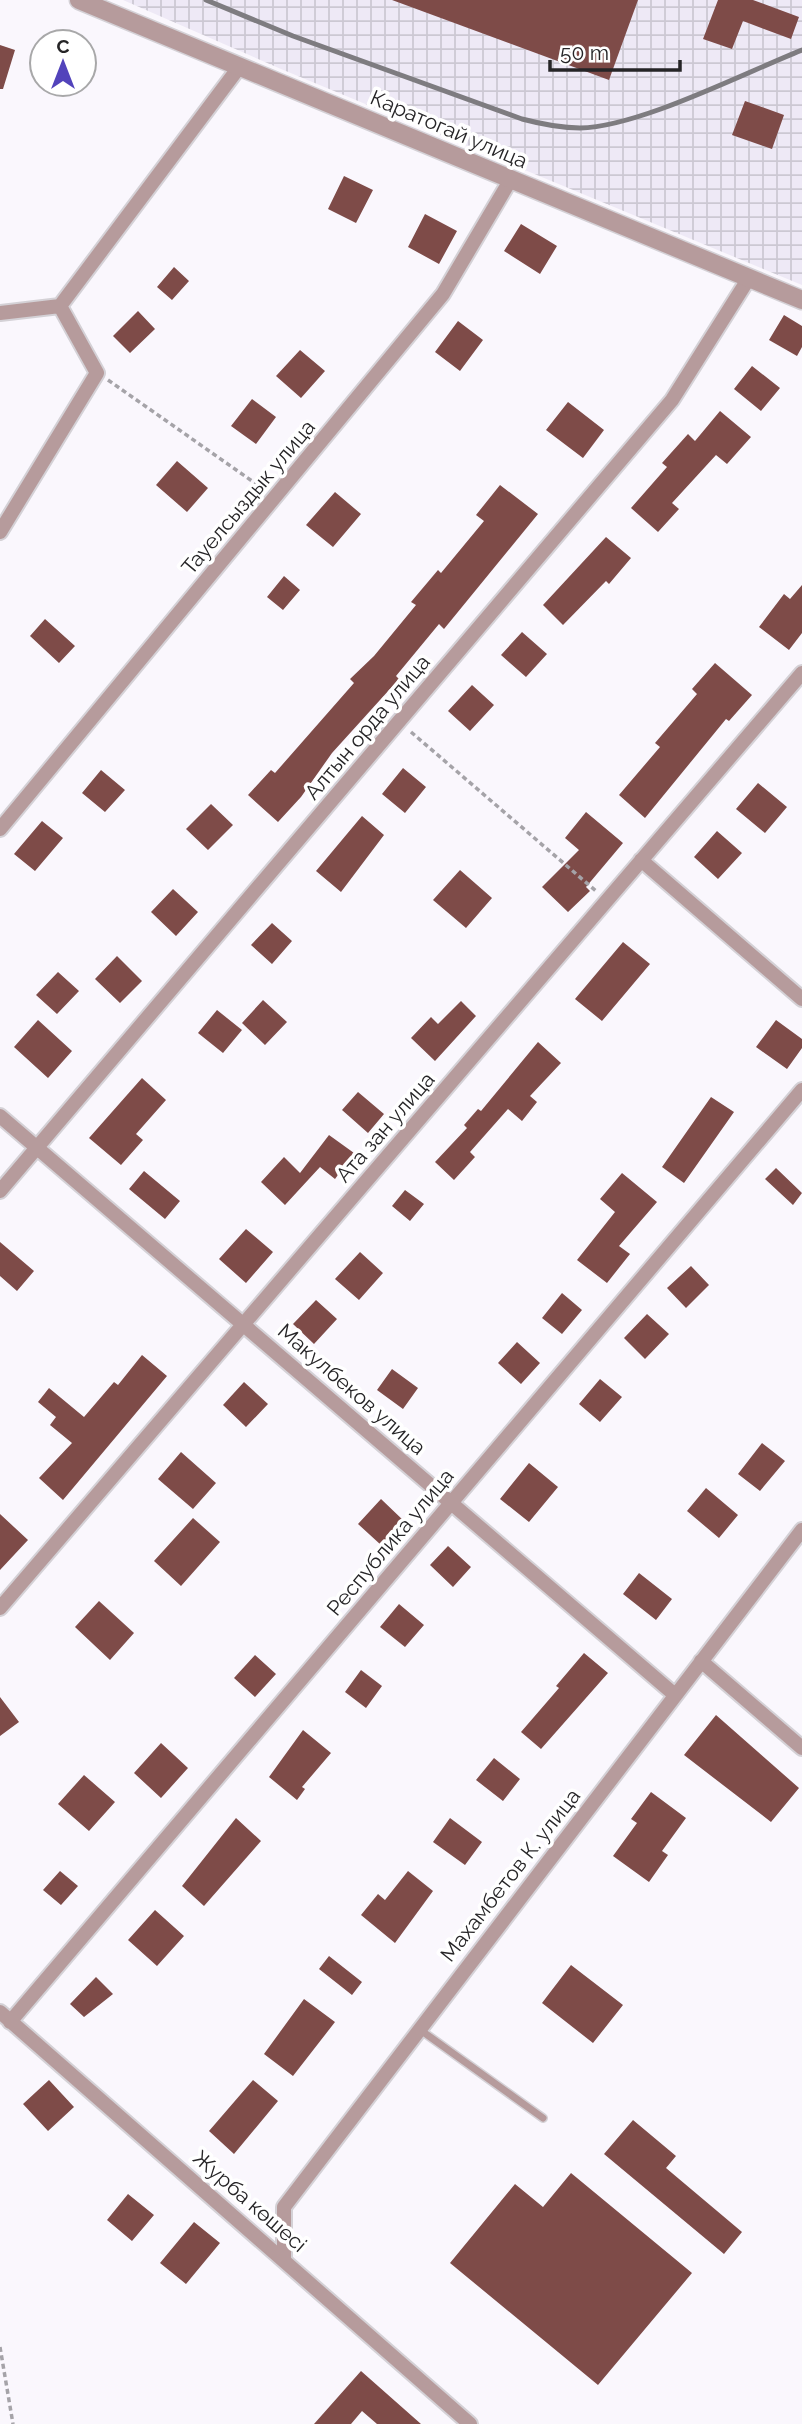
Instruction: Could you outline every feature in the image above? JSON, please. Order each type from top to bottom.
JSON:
[{"type":"street","name":"Каратогай улица","points":[[79,0],[802,300]]},
{"type":"street","points":[[0,313],[60,306],[240,66]]},
{"type":"street","name":"Тауелсыздык улица","points":[[0,829],[443,294],[511,179]]},
{"type":"street","name":"Алтын орда улица","points":[[0,1191],[672,400],[749,278]]},
{"type":"street","points":[[0,532],[97,373],[60,306]]},
{"type":"street","name":"Ата зан улица","points":[[0,1608],[802,673]]},
{"type":"street","points":[[641,860],[802,999]]},
{"type":"street","name":"Республика улица","points":[[5,2017],[451,1503],[802,1090]]},
{"type":"street","name":"Макулбеков улица","points":[[0,1116],[676,1695]]},
{"type":"street","name":"Махамбетов К. улица","points":[[284,2258],[284,2207],[802,1530]]},
{"type":"street","points":[[701,1661],[802,1748]]},
{"type":"street","name":"Журба көшесі","points":[[5,2017],[284,2258],[470,2424]]},
{"type":"lane","points":[[418,2029],[543,2118]]},
{"type":"path","points":[[97,373],[275,497]]},
{"type":"path","points":[[399,721],[607,900]]},
{"type":"path","points":[[0,2347],[13,2424]]},
{"type":"shaded area","points":[[123,0],[802,0],[802,285],[281,69]]},
{"type":"building","points":[[392,0],[638,0],[609,80]]},
{"type":"building","points":[[718,0],[753,0],[799,17],[791,39],[743,21],[732,49],[703,39]]},
{"type":"building","points":[[0,45],[15,50],[3,89],[0,89]]},
{"type":"building","points":[[745,101],[784,115],[772,149],[732,135]]},
{"type":"building","points":[[344,176],[373,190],[356,223],[328,209]]},
{"type":"building","points":[[425,214],[457,231],[439,264],[408,247]]},
{"type":"building","points":[[521,224],[557,246],[540,274],[504,251]]},
{"type":"building","points":[[174,267],[189,281],[172,300],[157,287]]},
{"type":"building","points":[[138,311],[155,329],[130,353],[113,336]]},
{"type":"building","points":[[784,315],[802,326],[802,347],[797,356],[769,340]]},
{"type":"building","points":[[458,321],[483,340],[460,371],[435,352]]},
{"type":"building","points":[[300,350],[325,371],[301,398],[276,376]]},
{"type":"building","points":[[752,366],[780,388],[761,411],[734,389]]},
{"type":"building","points":[[252,399],[276,417],[256,444],[231,426]]},
{"type":"building","points":[[568,402],[604,430],[583,458],[546,430]]},
{"type":"building","points":[[720,411],[751,437],[727,464],[716,455],[672,503],[679,509],[658,532],[631,508],[667,467],[662,463],[688,434],[695,441]]},
{"type":"building","points":[[177,461],[208,488],[187,512],[156,485]]},
{"type":"building","points":[[500,485],[538,514],[444,629],[439,624],[396,676],[399,679],[332,753],[301,797],[278,822],[248,795],[271,770],[275,773],[354,683],[350,679],[374,656],[416,605],[411,602],[438,570],[441,573],[484,521],[476,515]]},
{"type":"building","points":[[335,492],[361,514],[333,547],[306,525]]},
{"type":"building","points":[[606,537],[631,558],[609,584],[606,581],[563,625],[543,605]]},
{"type":"building","points":[[284,576],[300,590],[283,610],[267,597]]},
{"type":"building","points":[[802,585],[802,633],[789,650],[759,627],[784,594],[790,599]]},
{"type":"building","points":[[45,619],[75,646],[59,663],[30,636]]},
{"type":"building","points":[[522,632],[547,654],[526,677],[501,655]]},
{"type":"building","points":[[715,663],[752,695],[729,721],[726,719],[645,818],[619,795],[660,747],[655,743],[697,694],[692,689]]},
{"type":"building","points":[[472,685],[494,705],[470,731],[448,711]]},
{"type":"building","points":[[403,768],[426,787],[405,813],[382,794]]},
{"type":"building","points":[[101,770],[125,790],[105,812],[82,793]]},
{"type":"building","points":[[758,783],[787,807],[765,833],[736,809]]},
{"type":"building","points":[[211,804],[233,825],[208,850],[186,829]]},
{"type":"building","points":[[586,812],[623,843],[586,887],[590,891],[568,912],[542,887],[579,850],[565,838]]},
{"type":"building","points":[[362,816],[384,835],[341,892],[316,871]]},
{"type":"building","points":[[42,821],[63,838],[35,871],[14,854]]},
{"type":"building","points":[[717,831],[742,853],[718,879],[694,857]]},
{"type":"building","points":[[460,870],[492,898],[466,928],[433,900]]},
{"type":"building","points":[[173,889],[198,912],[176,936],[151,912]]},
{"type":"building","points":[[272,923],[292,941],[272,964],[251,945]]},
{"type":"building","points":[[623,942],[650,964],[602,1021],[575,999]]},
{"type":"building","points":[[117,956],[142,981],[120,1003],[95,979]]},
{"type":"building","points":[[58,972],[79,991],[57,1014],[36,995]]},
{"type":"building","points":[[263,1000],[287,1022],[265,1045],[242,1023]]},
{"type":"building","points":[[461,1001],[476,1016],[435,1061],[411,1038],[431,1017],[438,1024]]},
{"type":"building","points":[[217,1010],[242,1030],[223,1053],[198,1033]]},
{"type":"building","points":[[38,1020],[72,1051],[48,1078],[14,1047]]},
{"type":"building","points":[[776,1020],[802,1039],[802,1048],[787,1069],[756,1047]]},
{"type":"building","points":[[538,1042],[561,1063],[530,1096],[537,1102],[522,1121],[508,1109],[470,1152],[475,1157],[454,1180],[435,1162],[467,1128],[464,1125],[478,1109],[481,1111]]},
{"type":"building","points":[[142,1078],[166,1100],[136,1134],[143,1140],[121,1165],[89,1138]]},
{"type":"building","points":[[358,1092],[384,1114],[368,1133],[342,1110]]},
{"type":"building","points":[[711,1097],[734,1112],[684,1183],[662,1167]]},
{"type":"building","points":[[329,1135],[354,1153],[335,1179],[320,1167],[285,1205],[261,1182],[284,1157],[300,1173]]},
{"type":"building","points":[[776,1168],[802,1193],[793,1205],[765,1179]]},
{"type":"building","points":[[144,1171],[180,1201],[165,1219],[129,1189]]},
{"type":"building","points":[[622,1173],[657,1202],[619,1246],[630,1254],[607,1283],[577,1260],[615,1212],[600,1199]]},
{"type":"building","points":[[405,1190],[424,1204],[410,1221],[392,1206]]},
{"type":"building","points":[[246,1229],[273,1252],[246,1283],[219,1259]]},
{"type":"building","points":[[0,1242],[34,1271],[17,1291],[0,1276]]},
{"type":"building","points":[[360,1252],[383,1273],[359,1300],[335,1279]]},
{"type":"building","points":[[691,1266],[709,1285],[686,1308],[667,1288]]},
{"type":"building","points":[[562,1293],[582,1310],[562,1334],[542,1318]]},
{"type":"building","points":[[316,1300],[337,1319],[314,1344],[293,1324]]},
{"type":"building","points":[[647,1314],[669,1334],[645,1359],[624,1338]]},
{"type":"building","points":[[517,1342],[540,1363],[521,1384],[498,1363]]},
{"type":"building","points":[[142,1355],[167,1376],[63,1500],[39,1478],[72,1443],[50,1425],[56,1417],[38,1402],[49,1388],[84,1417],[114,1382],[118,1385]]},
{"type":"building","points":[[392,1369],[418,1388],[403,1409],[377,1390]]},
{"type":"building","points":[[600,1379],[622,1397],[600,1422],[579,1404]]},
{"type":"building","points":[[244,1382],[268,1404],[246,1427],[223,1405]]},
{"type":"building","points":[[762,1443],[785,1461],[760,1491],[738,1474]]},
{"type":"building","points":[[181,1452],[216,1483],[193,1509],[158,1479]]},
{"type":"building","points":[[529,1463],[558,1487],[529,1522],[500,1499]]},
{"type":"building","points":[[706,1488],[738,1515],[719,1538],[687,1511]]},
{"type":"building","points":[[381,1499],[404,1521],[381,1545],[358,1524]]},
{"type":"building","points":[[0,1514],[28,1540],[0,1570]]},
{"type":"building","points":[[193,1518],[220,1542],[181,1586],[154,1561]]},
{"type":"building","points":[[448,1546],[471,1567],[453,1587],[430,1565]]},
{"type":"building","points":[[639,1573],[672,1599],[656,1620],[623,1594]]},
{"type":"building","points":[[99,1601],[134,1633],[110,1660],[75,1627]]},
{"type":"building","points":[[399,1604],[424,1625],[405,1647],[380,1627]]},
{"type":"building","points":[[584,1653],[608,1673],[541,1749],[521,1732],[559,1688],[556,1686]]},
{"type":"building","points":[[255,1655],[276,1674],[255,1697],[234,1678]]},
{"type":"building","points":[[361,1670],[382,1686],[366,1708],[345,1692]]},
{"type":"building","points":[[0,1697],[19,1722],[0,1736]]},
{"type":"building","points":[[716,1715],[799,1788],[771,1822],[684,1755]]},
{"type":"building","points":[[303,1730],[331,1753],[302,1787],[305,1789],[297,1800],[269,1777]]},
{"type":"building","points":[[161,1743],[188,1768],[161,1798],[134,1773]]},
{"type":"building","points":[[494,1758],[520,1779],[503,1801],[476,1780]]},
{"type":"building","points":[[84,1775],[115,1802],[89,1831],[58,1804]]},
{"type":"building","points":[[651,1792],[686,1818],[662,1851],[668,1855],[649,1882],[613,1856],[637,1823],[631,1819]]},
{"type":"building","points":[[236,1818],[261,1841],[204,1906],[182,1886]]},
{"type":"building","points":[[450,1818],[482,1842],[465,1865],[433,1842]]},
{"type":"building","points":[[60,1871],[78,1886],[61,1905],[43,1890]]},
{"type":"building","points":[[408,1871],[433,1891],[395,1943],[361,1915],[378,1894],[385,1900]]},
{"type":"building","points":[[155,1910],[184,1936],[157,1966],[128,1940]]},
{"type":"building","points":[[329,1956],[362,1982],[352,1995],[319,1969]]},
{"type":"building","points":[[571,1965],[623,2005],[593,2043],[542,2003]]},
{"type":"building","points":[[96,1977],[113,1994],[84,2017],[70,2004]]},
{"type":"building","points":[[304,1999],[335,2022],[293,2076],[264,2054]]},
{"type":"building","points":[[49,2080],[74,2107],[48,2131],[23,2104]]},
{"type":"building","points":[[253,2080],[278,2101],[234,2154],[209,2131]]},
{"type":"building","points":[[633,2120],[676,2156],[666,2168],[742,2232],[724,2254],[604,2154]]},
{"type":"building","points":[[571,2173],[692,2273],[598,2385],[450,2263],[515,2184],[543,2207]]},
{"type":"building","points":[[128,2194],[154,2215],[132,2241],[107,2220]]},
{"type":"building","points":[[194,2222],[220,2243],[186,2284],[160,2263]]},
{"type":"building","points":[[361,2371],[421,2424],[377,2424],[362,2411],[351,2424],[314,2424]]},
{"type":"railway","points":[[206,0],[293,36],[522,119],[565,127],[580,128],[631,119],[802,50]]}]
